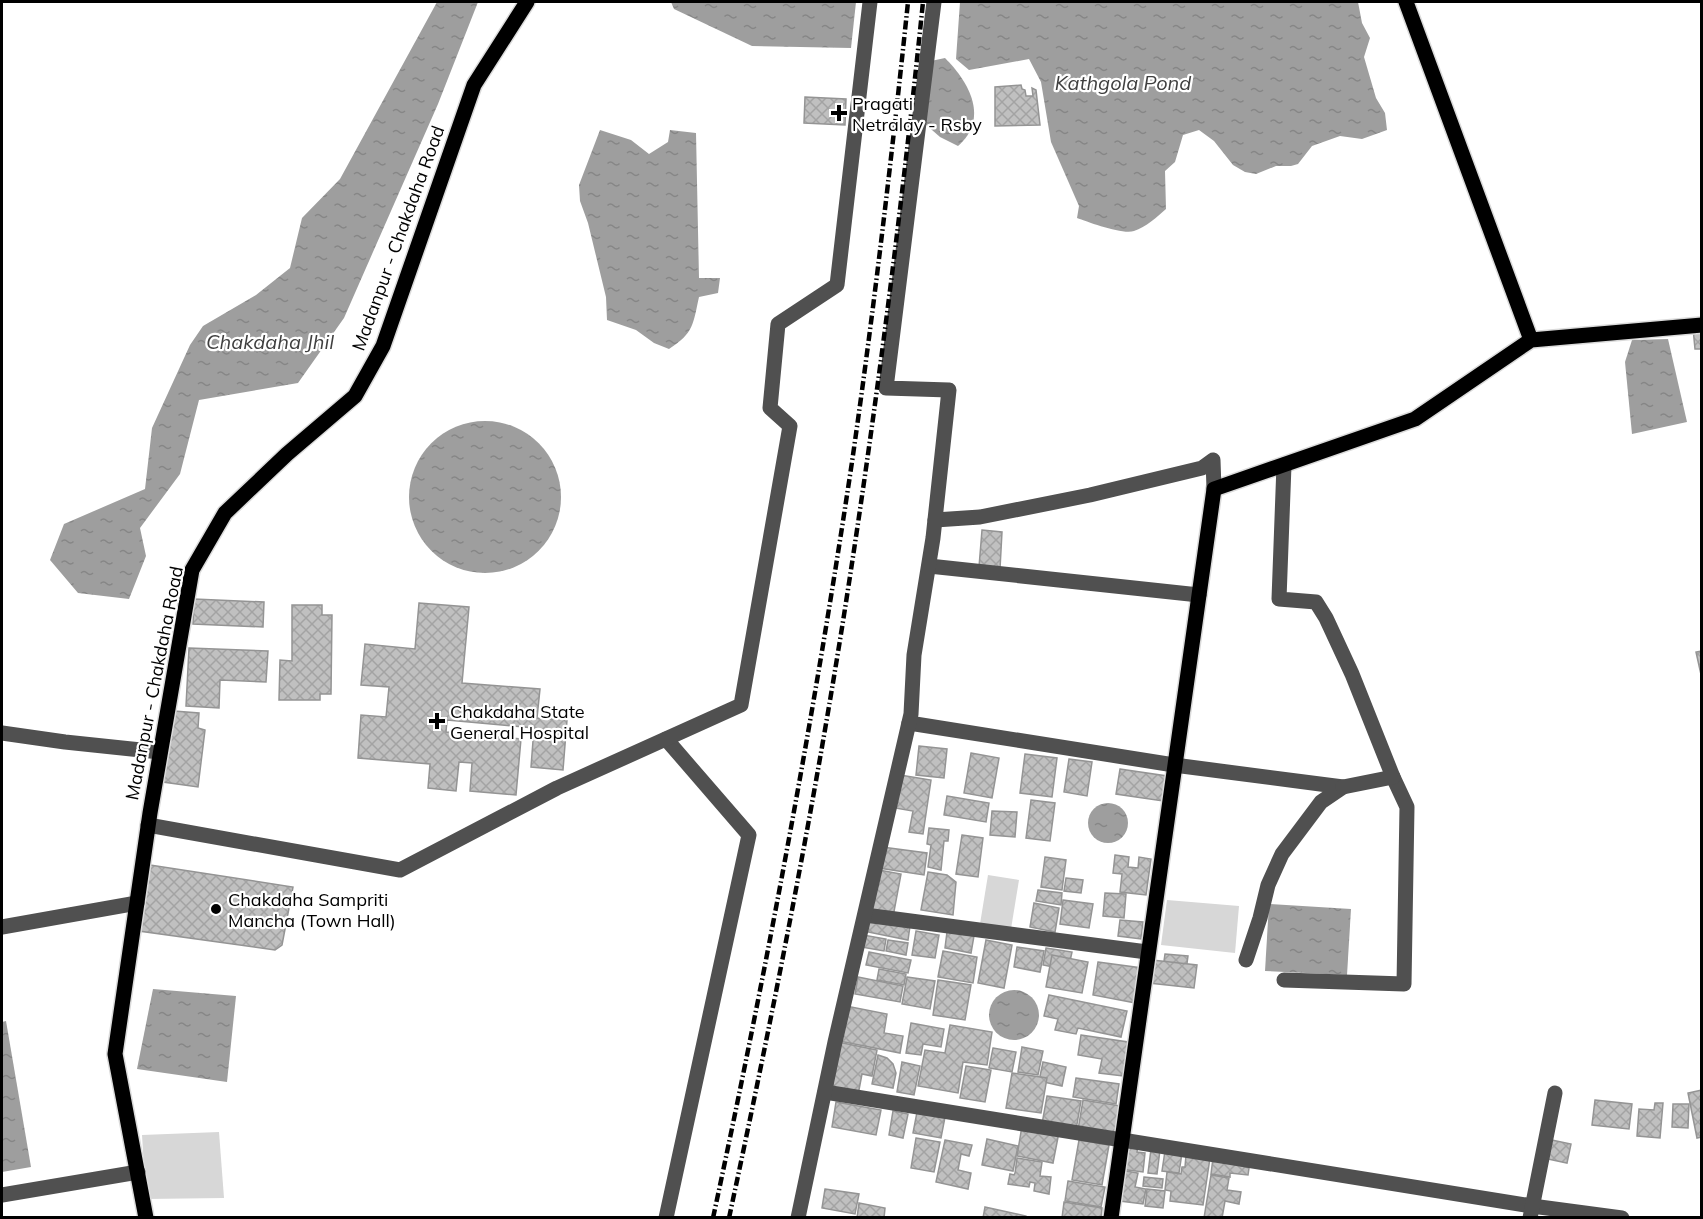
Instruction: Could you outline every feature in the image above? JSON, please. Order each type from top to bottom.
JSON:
[{"type":"main road","name":"Madanpur - Chakdaha Road","points":[[147,1218],[115,1054],[148,825],[192,570],[225,513],[287,454],[356,396],[383,346],[474,84],[527,2]]},
{"type":"main road","points":[[1406,2],[1531,340]]},
{"type":"main road","points":[[1110,1218],[1214,489],[1415,418],[1531,340],[1701,325]]},
{"type":"street","points":[[148,825],[400,870],[557,788],[741,705],[790,426],[770,408],[778,324],[837,285],[870,2]]},
{"type":"street","points":[[798,1218],[909,723],[914,655],[935,520],[949,390],[886,388],[934,2]]},
{"type":"street","points":[[935,520],[980,517],[1090,495],[1202,468],[1214,460],[1214,489]]},
{"type":"street","points":[[1284,465],[1279,599],[1316,602],[1321,610],[1352,674],[1407,807],[1404,984],[1284,980]]},
{"type":"street","points":[[929,566],[1199,596]]},
{"type":"street","points":[[909,723],[1174,765],[1343,787],[1393,777]]},
{"type":"street","points":[[2,732],[65,742],[160,752]]},
{"type":"street","points":[[666,739],[749,836],[666,1218]]},
{"type":"street","points":[[1246,960],[1268,885],[1282,854],[1321,802],[1343,787]]},
{"type":"street","points":[[2,927],[137,903]]},
{"type":"street","points":[[865,915],[1147,952]]},
{"type":"street","points":[[825,1092],[1122,1140],[1531,1212],[1622,1218]]},
{"type":"street","points":[[1531,1212],[1555,1093]]},
{"type":"street","points":[[2,1195],[138,1172]]},
{"type":"shaded area","points":[[988,875],[1019,880],[1010,935],[979,930]]},
{"type":"shaded area","points":[[1167,900],[1239,906],[1235,953],[1161,945]]},
{"type":"shaded area","points":[[219,1132],[224,1198],[146,1199],[142,1135]]},
{"type":"water","name":"Chakdaha Jhil","points":[[437,2],[478,2],[438,104],[344,318],[298,383],[199,400],[180,474],[140,528],[146,556],[129,599],[78,593],[50,560],[64,524],[145,489],[152,428],[190,345],[203,326],[256,295],[290,268],[302,218],[340,179]]},
{"type":"water","points":[[671,2],[856,2],[851,48],[752,46],[674,9]]},
{"type":"water","name":"Kathgola Pond","points":[[960,2],[1358,2],[1362,23],[1370,38],[1364,57],[1376,98],[1385,113],[1387,130],[1362,139],[1340,136],[1312,146],[1298,164],[1276,166],[1256,174],[1245,172],[1233,165],[1214,141],[1199,130],[1183,135],[1175,162],[1165,171],[1166,209],[1134,231],[1106,228],[1077,218],[1079,206],[1051,142],[1041,82],[1029,59],[969,70],[956,59]]},
{"type":"water","points":[[945,58],[962,78],[972,101],[974,113],[973,124],[958,146],[940,137],[924,123],[931,61]]},
{"type":"water","points":[[600,130],[631,140],[649,154],[668,142],[670,130],[696,133],[699,278],[720,278],[718,293],[699,297],[688,333],[669,349],[654,343],[636,330],[607,320],[606,297],[588,223],[580,201],[579,185]]},
{"type":"water","points":[[1668,339],[1687,422],[1632,434],[1625,362],[1632,340]]},
{"type":"water","points":[[485,421],[500,422],[514,427],[539,443],[555,468],[560,482],[560,512],[555,526],[539,551],[514,567],[500,572],[485,573],[470,572],[456,567],[431,551],[415,526],[410,512],[409,497],[410,482],[415,468],[431,443],[456,427],[470,422]]},
{"type":"water","points":[[1108,803],[1116,804],[1122,809],[1127,815],[1127,831],[1122,837],[1116,842],[1108,843],[1100,842],[1094,837],[1089,831],[1088,823],[1089,815],[1094,809],[1100,804]]},
{"type":"water","points":[[1269,904],[1351,909],[1347,975],[1265,971]]},
{"type":"water","points":[[153,989],[236,996],[227,1082],[137,1069]]},
{"type":"water","points":[[1014,990],[1023,992],[1034,1001],[1039,1015],[1037,1024],[1028,1035],[1014,1040],[1005,1038],[994,1029],[989,1015],[991,1006],[1000,995]]},
{"type":"water","points":[[6,1021],[31,1167],[2,1172],[2,1022]]},
{"type":"building","points":[[1021,85],[1026,96],[1033,96],[1032,88],[1036,90],[1040,125],[995,126],[995,87]]},
{"type":"building","points":[[805,97],[846,99],[845,125],[804,123]]},
{"type":"building","points":[[1702,327],[1702,349],[1695,349],[1693,328]]},
{"type":"building","points":[[982,530],[1002,532],[1000,569],[979,567]]},
{"type":"building","points":[[194,599],[264,602],[263,627],[193,624]]},
{"type":"building","points":[[419,603],[469,607],[462,683],[540,689],[537,718],[567,720],[563,770],[531,767],[534,728],[447,720],[446,732],[521,739],[516,795],[470,791],[472,763],[459,762],[456,791],[428,788],[430,764],[358,758],[361,715],[386,717],[389,687],[361,685],[365,644],[415,649]]},
{"type":"building","points":[[292,605],[322,605],[322,615],[332,615],[331,694],[320,694],[320,700],[279,700],[280,660],[292,661]]},
{"type":"building","points":[[189,648],[268,651],[266,682],[220,680],[219,708],[186,706]]},
{"type":"building","points":[[1702,651],[1702,679],[1696,652]]},
{"type":"building","points":[[174,711],[199,713],[198,728],[205,730],[198,787],[163,782]]},
{"type":"building","points":[[919,746],[947,749],[944,778],[916,775]]},
{"type":"building","points":[[971,753],[999,758],[992,798],[964,793]]},
{"type":"building","points":[[1025,754],[1057,758],[1052,797],[1020,793]]},
{"type":"building","points":[[1069,759],[1092,762],[1087,796],[1064,792]]},
{"type":"building","points":[[1120,769],[1167,776],[1163,801],[1116,794]]},
{"type":"building","points":[[900,775],[931,780],[923,834],[909,832],[913,811],[895,808]]},
{"type":"building","points":[[947,796],[989,803],[986,822],[944,815]]},
{"type":"building","points":[[1031,800],[1055,803],[1050,841],[1026,838]]},
{"type":"building","points":[[992,811],[1017,812],[1015,837],[990,835]]},
{"type":"building","points":[[929,828],[949,830],[948,841],[944,841],[941,870],[928,867],[931,845],[927,844]]},
{"type":"building","points":[[962,835],[983,838],[978,877],[956,874]]},
{"type":"building","points":[[882,847],[927,853],[924,875],[879,868]]},
{"type":"building","points":[[1115,855],[1129,857],[1128,867],[1138,868],[1139,857],[1151,859],[1146,895],[1120,892],[1122,874],[1113,873]]},
{"type":"building","points":[[1045,857],[1066,860],[1062,890],[1041,887]]},
{"type":"building","name":"Chakdaha Sampriti Mancha (Town Hall)","points":[[150,865],[293,887],[282,945],[275,950],[139,931]]},
{"type":"building","points":[[879,870],[901,874],[893,917],[871,913]]},
{"type":"building","points":[[928,872],[947,875],[956,882],[953,915],[921,910]]},
{"type":"building","points":[[1066,878],[1083,880],[1081,893],[1064,891]]},
{"type":"building","points":[[1038,890],[1062,893],[1061,905],[1036,901]]},
{"type":"building","points":[[1105,893],[1126,894],[1124,918],[1103,916]]},
{"type":"building","points":[[1063,900],[1093,904],[1089,928],[1060,924]]},
{"type":"building","points":[[1034,903],[1059,908],[1055,932],[1030,927]]},
{"type":"building","points":[[866,918],[910,926],[908,940],[863,931]]},
{"type":"building","points":[[1120,920],[1143,922],[1141,939],[1118,936]]},
{"type":"building","points":[[916,931],[939,935],[935,958],[912,955]]},
{"type":"building","points":[[947,932],[974,936],[971,953],[945,948]]},
{"type":"building","points":[[863,935],[886,939],[884,951],[861,947]]},
{"type":"building","points":[[888,940],[908,943],[906,955],[886,951]]},
{"type":"building","points":[[986,940],[1012,945],[1004,988],[978,983]]},
{"type":"building","points":[[1017,947],[1044,951],[1040,972],[1014,967]]},
{"type":"building","points":[[1046,948],[1072,952],[1068,970],[1043,965]]},
{"type":"building","points":[[943,951],[977,957],[973,983],[938,977]]},
{"type":"building","points":[[869,952],[911,960],[908,973],[866,965]]},
{"type":"building","points":[[1165,954],[1188,956],[1185,978],[1162,975]]},
{"type":"building","points":[[1052,955],[1088,962],[1082,993],[1046,987]]},
{"type":"building","points":[[1152,960],[1197,965],[1194,988],[1149,983]]},
{"type":"building","points":[[1098,962],[1142,968],[1136,1003],[1093,995]]},
{"type":"building","points":[[879,969],[906,974],[904,985],[877,980]]},
{"type":"building","points":[[858,977],[903,986],[900,1002],[855,994]]},
{"type":"building","points":[[907,977],[935,981],[930,1009],[902,1004]]},
{"type":"building","points":[[938,980],[971,985],[965,1020],[933,1015]]},
{"type":"building","points":[[1049,995],[1127,1011],[1121,1037],[1078,1028],[1076,1034],[1055,1030],[1058,1019],[1044,1016]]},
{"type":"building","points":[[846,1006],[887,1014],[884,1033],[903,1036],[900,1053],[839,1041]]},
{"type":"building","points":[[911,1023],[944,1029],[941,1047],[923,1044],[921,1055],[906,1053]]},
{"type":"building","points":[[950,1025],[992,1032],[987,1065],[963,1062],[958,1093],[918,1086],[925,1050],[945,1053]]},
{"type":"building","points":[[1081,1035],[1128,1042],[1123,1076],[1099,1073],[1102,1059],[1078,1055]]},
{"type":"building","points":[[838,1042],[877,1050],[872,1076],[862,1074],[858,1095],[838,1091],[830,1080]]},
{"type":"building","points":[[1022,1047],[1043,1051],[1038,1075],[1018,1072]]},
{"type":"building","points":[[993,1048],[1016,1052],[1012,1072],[989,1068]]},
{"type":"building","points":[[878,1055],[887,1058],[893,1064],[896,1073],[893,1088],[872,1084]]},
{"type":"building","points":[[902,1062],[920,1066],[914,1095],[897,1092]]},
{"type":"building","points":[[1043,1062],[1066,1067],[1062,1086],[1039,1081]]},
{"type":"building","points":[[966,1066],[991,1070],[985,1102],[960,1098]]},
{"type":"building","points":[[1012,1073],[1047,1078],[1041,1113],[1006,1108]]},
{"type":"building","points":[[1076,1078],[1119,1084],[1116,1104],[1073,1097]]},
{"type":"building","points":[[1702,1090],[1702,1137],[1697,1138],[1688,1093]]},
{"type":"building","points":[[1047,1096],[1081,1101],[1076,1130],[1042,1124]]},
{"type":"building","points":[[1083,1100],[1121,1106],[1115,1137],[1078,1130]]},
{"type":"building","points":[[1595,1100],[1632,1104],[1629,1129],[1592,1125]]},
{"type":"building","points":[[836,1102],[881,1110],[876,1135],[832,1127]]},
{"type":"building","points":[[1655,1103],[1663,1103],[1660,1138],[1637,1136],[1639,1109],[1654,1110]]},
{"type":"building","points":[[1673,1104],[1689,1104],[1688,1128],[1672,1127]]},
{"type":"building","points":[[893,1111],[908,1114],[903,1138],[889,1135]]},
{"type":"building","points":[[917,1112],[945,1117],[941,1138],[913,1133]]},
{"type":"building","points":[[1022,1126],[1059,1132],[1053,1163],[1017,1156]]},
{"type":"building","points":[[916,1138],[940,1142],[934,1172],[911,1168]]},
{"type":"building","points":[[987,1139],[1018,1146],[1013,1171],[982,1165]]},
{"type":"building","points":[[1547,1139],[1571,1144],[1567,1163],[1543,1158]]},
{"type":"building","points":[[945,1140],[972,1145],[969,1156],[961,1154],[958,1170],[971,1173],[968,1189],[936,1182]]},
{"type":"building","points":[[1079,1140],[1109,1145],[1102,1185],[1072,1180]]},
{"type":"building","points":[[1123,1142],[1138,1144],[1137,1152],[1145,1153],[1143,1172],[1120,1169]]},
{"type":"building","points":[[1151,1149],[1160,1150],[1157,1174],[1148,1173]]},
{"type":"building","points":[[1165,1151],[1182,1153],[1179,1173],[1162,1171]]},
{"type":"building","points":[[1186,1155],[1210,1158],[1203,1205],[1170,1201],[1171,1191],[1165,1190],[1167,1172],[1181,1174],[1182,1167],[1185,1167]]},
{"type":"building","points":[[1017,1158],[1042,1162],[1040,1176],[1051,1177],[1049,1194],[1034,1191],[1035,1183],[1030,1182],[1029,1187],[1008,1184],[1010,1174],[1015,1173]]},
{"type":"building","points":[[1213,1158],[1249,1168],[1248,1175],[1230,1173],[1230,1177],[1211,1174]]},
{"type":"building","points":[[1120,1170],[1138,1173],[1135,1187],[1146,1189],[1143,1204],[1120,1201]]},
{"type":"building","points":[[1211,1175],[1229,1178],[1227,1190],[1241,1192],[1239,1204],[1225,1201],[1222,1218],[1204,1218]]},
{"type":"building","points":[[1144,1177],[1163,1179],[1162,1188],[1143,1186]]},
{"type":"building","points":[[1068,1181],[1105,1187],[1101,1207],[1065,1201]]},
{"type":"building","points":[[825,1189],[859,1194],[855,1214],[822,1208]]},
{"type":"building","points":[[1147,1189],[1165,1191],[1163,1208],[1145,1206]]},
{"type":"building","points":[[1064,1202],[1102,1208],[1101,1218],[1062,1218]]},
{"type":"building","points":[[859,1203],[885,1208],[884,1218],[857,1218]]},
{"type":"building","points":[[985,1207],[1026,1216],[1026,1218],[983,1218]]},
{"type":"railway","points":[[713,1218],[752,1030],[822,652],[852,462],[875,290],[908,2]]},
{"type":"railway","points":[[729,1218],[791,917],[844,615],[888,309],[923,2]]},
{"type":"place","name":"Pragati Netralay - Rsby","points":[[839,113]]},
{"type":"place","name":"Chakdaha State General Hospital","points":[[437,721]]},
{"type":"place","name":"Chakdaha Sampriti Mancha (Town Hall)","points":[[216,909]]}]
